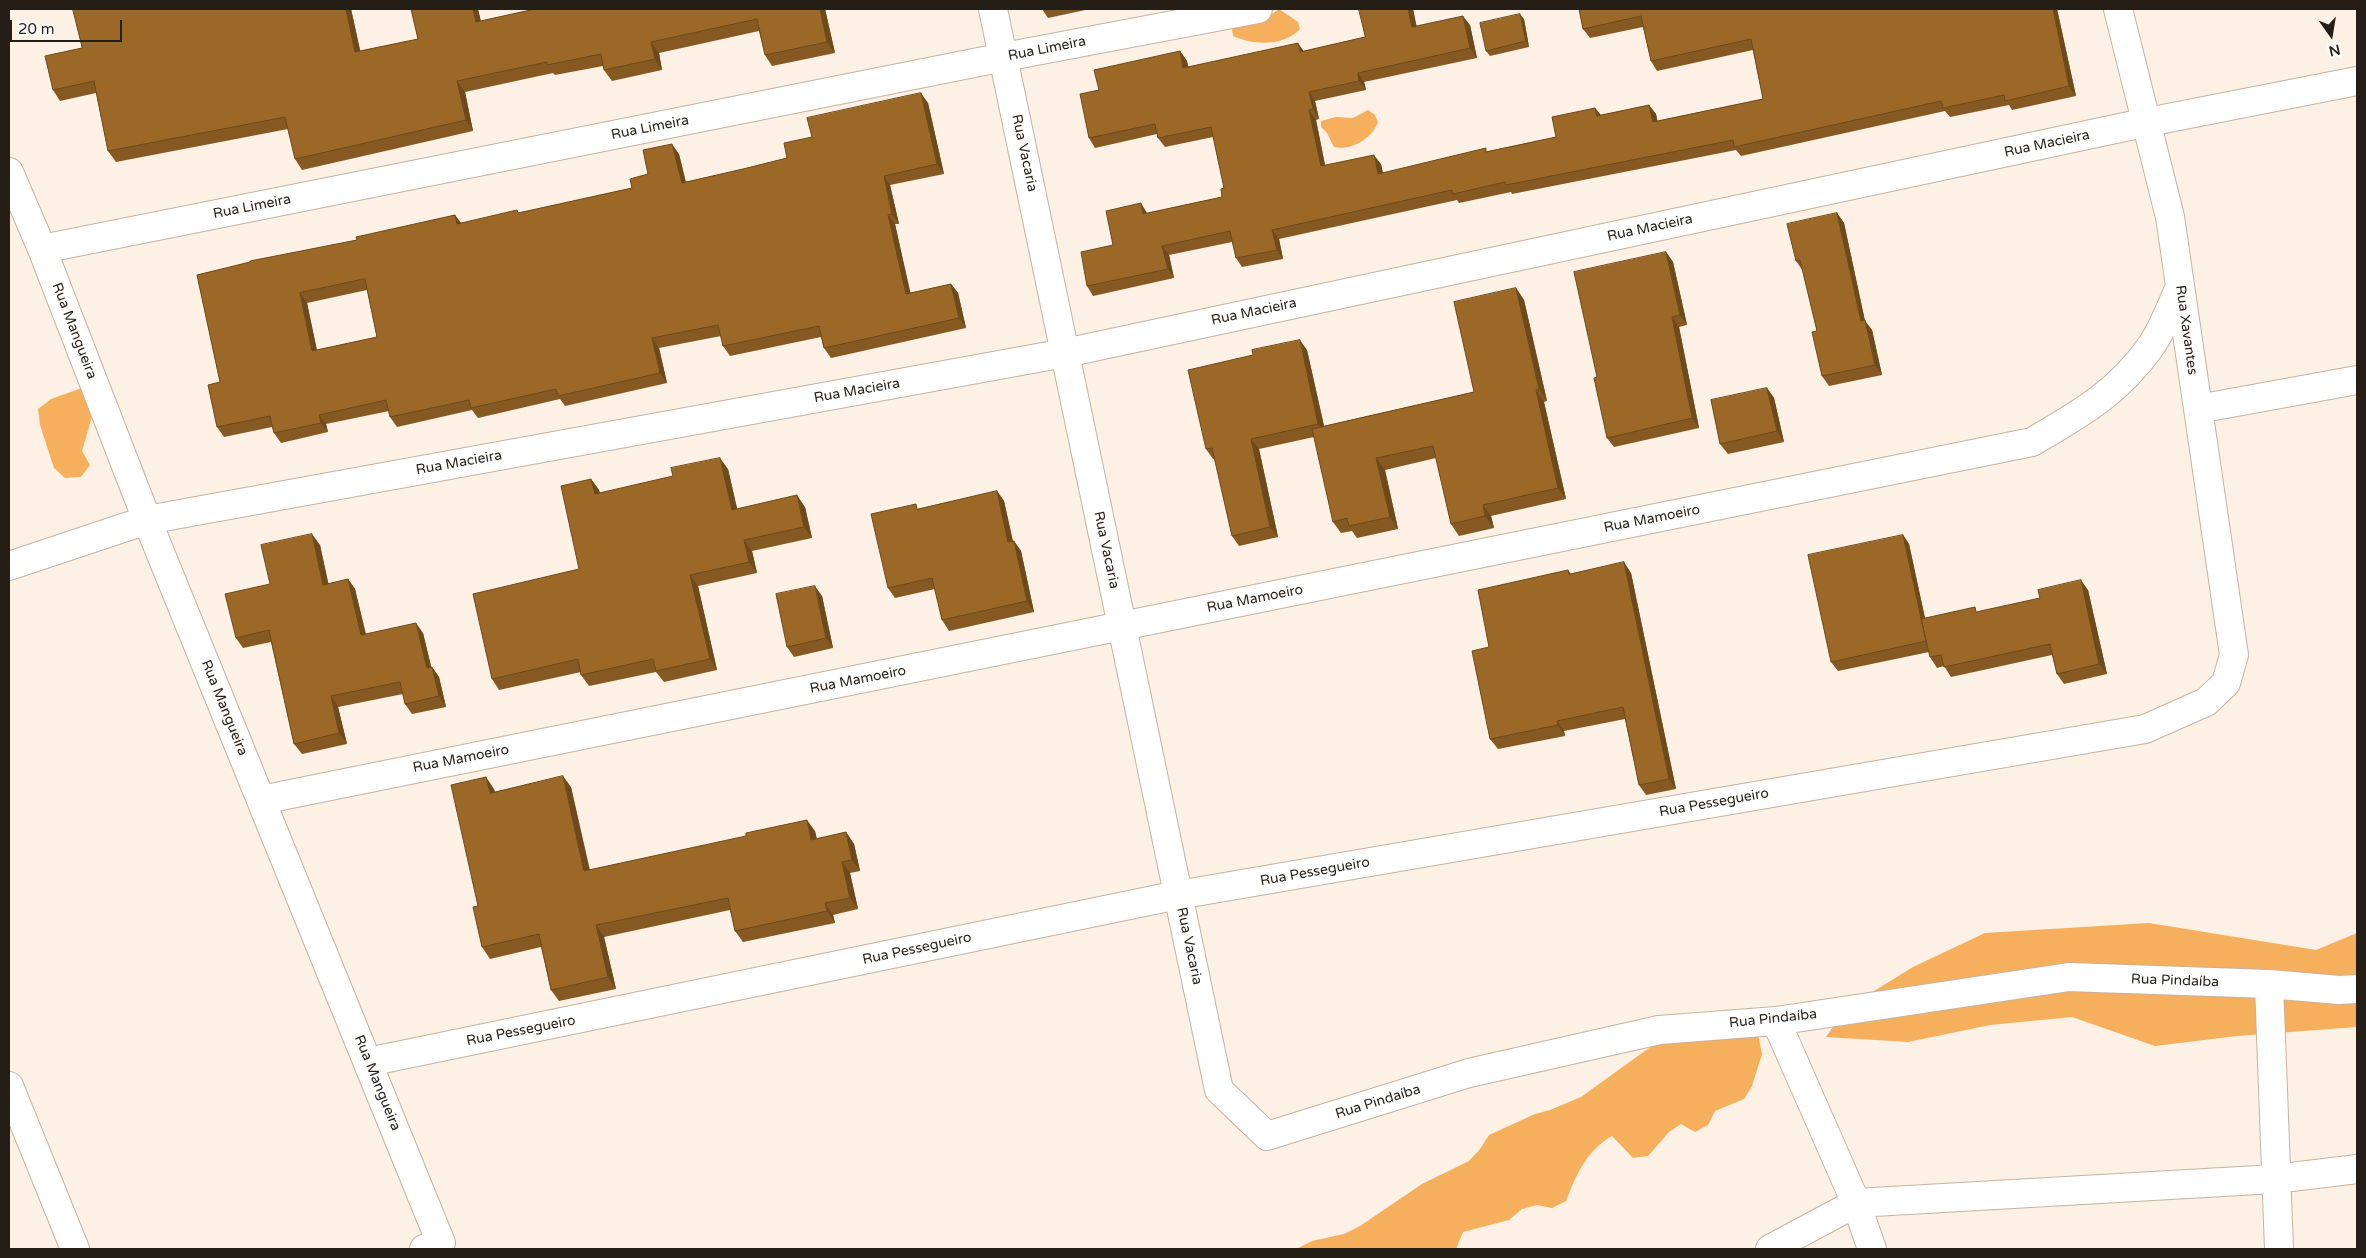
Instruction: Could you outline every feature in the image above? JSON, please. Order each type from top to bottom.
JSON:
[{"type":"street","name":"Rua Vacaria","points":[[994,9],[1219,1090]]},
{"type":"street","name":"Rua Limeira","points":[[42,249],[1004,57],[1258,9]]},
{"type":"street","name":"Rua Xavantes","points":[[2118,9],[2148,122],[2170,217],[2234,655]]},
{"type":"street","name":"Rua Macieira","points":[[9,566],[147,520],[1065,353],[2148,122],[2357,81]]},
{"type":"street","name":"Rua Mangueira","points":[[9,172],[42,249],[147,520],[368,1062],[433,1246]]},
{"type":"street","name":"Rua Mamoeiro","points":[[261,800],[2032,442],[2092,406],[2122,381],[2152,344],[2180,287]]},
{"type":"street","points":[[2198,409],[2357,380]]},
{"type":"street","name":"Rua Pessegueiro","points":[[368,1062],[1178,895],[2145,729],[2206,702],[2226,683],[2234,655]]},
{"type":"street","name":"Rua Pindaíba","points":[[1219,1090],[1267,1136],[1469,1073],[1659,1030],[1776,1021],[2069,978],[2269,984],[2339,990],[2357,989]]},
{"type":"street","points":[[2269,984],[2279,1249]]},
{"type":"street","points":[[1776,1021],[1856,1203],[1872,1249]]},
{"type":"street","points":[[9,1086],[75,1249]]},
{"type":"street","points":[[1770,1249],[1856,1203],[2275,1179],[2357,1169]]},
{"type":"shaded area","points":[[1279,9],[1298,22],[1300,29],[1293,35],[1268,43],[1250,41],[1233,36],[1232,29],[1244,18],[1265,19]]},
{"type":"shaded area","points":[[1368,110],[1375,115],[1378,122],[1371,134],[1354,145],[1341,148],[1334,147],[1327,133],[1321,127],[1321,121],[1336,117],[1353,118]]},
{"type":"shaded area","points":[[82,388],[92,401],[91,420],[82,451],[90,465],[81,477],[65,478],[54,468],[40,425],[38,409],[51,399]]},
{"type":"shaded area","points":[[2149,923],[2316,950],[2357,933],[2357,1027],[2237,1036],[2155,1046],[2072,1017],[1990,1025],[1908,1042],[1826,1037],[1845,1009],[1913,967],[1985,933]]},
{"type":"shaded area","points":[[1694,1028],[1757,1030],[1762,1054],[1752,1086],[1744,1099],[1715,1111],[1708,1125],[1695,1132],[1681,1124],[1669,1132],[1648,1156],[1633,1158],[1612,1136],[1596,1148],[1583,1164],[1566,1201],[1552,1208],[1537,1205],[1522,1209],[1509,1220],[1463,1232],[1456,1249],[1296,1249],[1312,1241],[1344,1234],[1360,1226],[1422,1184],[1469,1161],[1489,1135],[1535,1114],[1581,1097],[1649,1048]]},
{"type":"building","points":[[73,9],[346,9],[355,52],[418,39],[411,9],[473,9],[476,22],[535,9],[820,9],[827,42],[765,55],[757,19],[651,42],[655,59],[604,70],[601,54],[547,65],[547,62],[457,81],[466,120],[295,159],[285,117],[108,151],[94,81],[53,90],[45,56],[82,48]]},
{"type":"building","points":[[1359,9],[1408,9],[1412,27],[1463,16],[1470,48],[1358,73],[1359,81],[1309,92],[1313,109],[1309,110],[1321,166],[1374,155],[1378,174],[1486,148],[1486,152],[1556,137],[1552,117],[1595,108],[1597,116],[1649,105],[1653,122],[1763,99],[1751,39],[1651,61],[1641,16],[1583,29],[1579,9],[2053,9],[2069,86],[2005,101],[2004,95],[1943,108],[1941,101],[1734,147],[1733,140],[1506,185],[1505,182],[1453,194],[1452,190],[1272,230],[1277,250],[1236,258],[1230,231],[1162,246],[1168,269],[1087,286],[1081,252],[1113,245],[1106,211],[1141,203],[1143,214],[1222,197],[1221,189],[1224,188],[1211,127],[1158,138],[1155,124],[1089,138],[1080,94],[1099,90],[1094,70],[1180,51],[1183,68],[1298,43],[1300,52],[1365,37]]},
{"type":"building","points":[[1520,14],[1526,41],[1486,51],[1480,23]]},
{"type":"building","points":[[921,93],[937,164],[884,176],[892,214],[888,215],[906,294],[951,284],[959,318],[824,348],[819,326],[723,346],[718,325],[652,338],[660,373],[558,396],[556,389],[471,408],[469,400],[390,417],[386,400],[319,415],[321,423],[274,433],[270,416],[217,427],[208,385],[220,382],[197,275],[250,261],[357,240],[356,237],[455,215],[457,224],[517,210],[518,213],[632,188],[630,179],[648,174],[643,150],[672,144],[682,183],[787,158],[784,143],[812,137],[807,118]],"holes":[[[365,279],[377,337],[312,351],[300,293]]]},
{"type":"building","points":[[1837,213],[1861,321],[1865,320],[1875,365],[1822,376],[1812,332],[1817,331],[1800,260],[1796,261],[1787,224]]},
{"type":"building","points":[[1666,252],[1680,315],[1672,317],[1692,418],[1607,438],[1594,378],[1597,377],[1574,272]]},
{"type":"building","points":[[1516,288],[1539,389],[1536,390],[1558,488],[1483,505],[1485,516],[1451,524],[1433,446],[1376,458],[1390,517],[1349,526],[1347,518],[1333,522],[1312,429],[1474,392],[1454,302]]},
{"type":"building","points":[[1300,340],[1318,424],[1251,439],[1270,527],[1232,536],[1212,448],[1206,449],[1188,370],[1253,355],[1252,350]]},
{"type":"building","points":[[1767,388],[1777,431],[1720,444],[1711,400]]},
{"type":"building","points":[[720,458],[732,510],[797,495],[804,527],[744,540],[749,562],[690,575],[710,659],[656,671],[653,659],[581,675],[578,659],[492,679],[473,594],[579,569],[561,486],[591,479],[595,494],[673,476],[671,468]]},
{"type":"building","points":[[997,491],[1008,542],[1014,541],[1027,601],[942,620],[932,578],[888,588],[871,514],[916,504],[917,509]]},
{"type":"building","points":[[312,534],[323,585],[348,579],[361,635],[416,623],[427,668],[432,667],[439,696],[405,704],[400,682],[331,696],[339,733],[294,744],[269,630],[236,638],[225,594],[270,584],[261,545]]},
{"type":"building","points":[[1903,535],[1926,641],[1831,662],[1808,555]]},
{"type":"building","points":[[1624,562],[1669,779],[1639,785],[1623,707],[1557,721],[1558,725],[1490,739],[1472,651],[1489,647],[1478,590],[1568,570],[1569,574]]},
{"type":"building","points":[[2081,580],[2099,664],[2057,674],[2050,644],[1944,667],[1941,655],[1930,657],[1921,619],[1975,607],[1976,612],[2040,598],[2038,590]]},
{"type":"building","points":[[815,586],[826,638],[787,647],[776,594]]},
{"type":"building","points":[[563,776],[584,871],[746,836],[746,833],[807,820],[811,840],[846,832],[852,860],[842,862],[850,898],[825,903],[827,911],[735,931],[728,898],[596,925],[608,977],[551,990],[539,934],[482,947],[473,907],[478,906],[451,785],[486,777],[490,793]]}]
